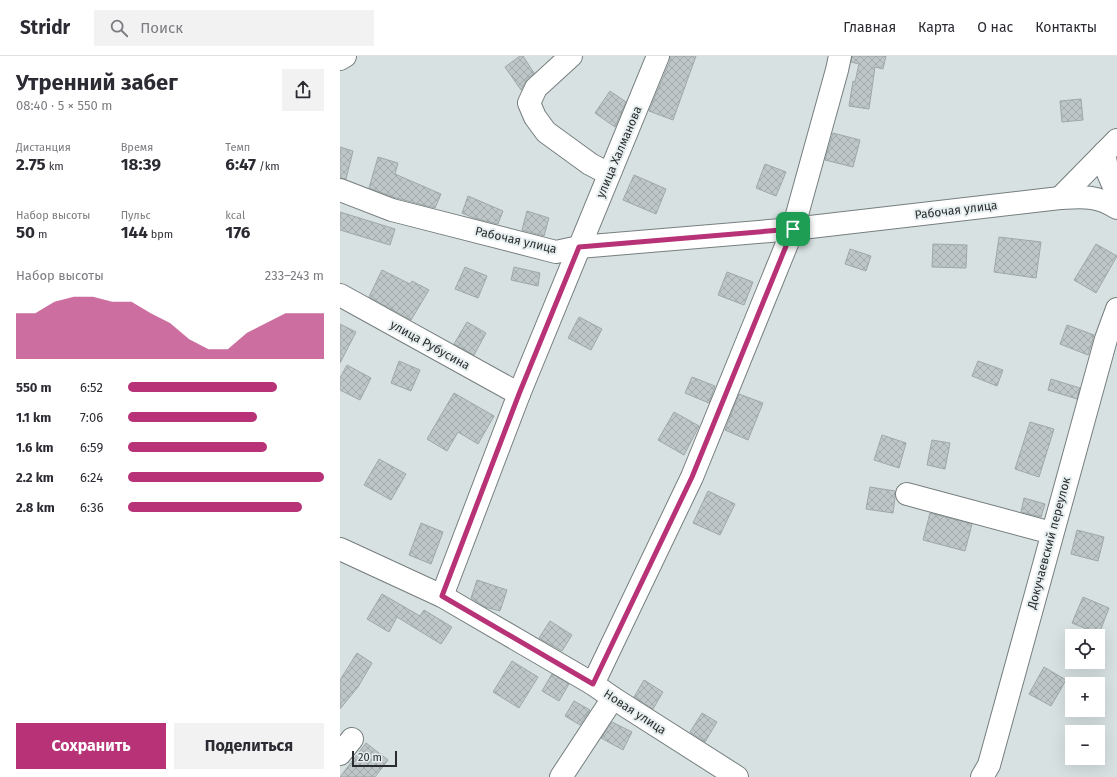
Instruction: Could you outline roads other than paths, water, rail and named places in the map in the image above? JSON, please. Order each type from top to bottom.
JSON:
[{"type":"street","points":[[340,59],[345,56]]},
{"type":"street","points":[[571,56],[536,88],[529,103],[535,117],[546,132],[590,164],[609,174]]},
{"type":"street","name":"улица Халманова","points":[[579,247],[658,56]]},
{"type":"street","points":[[593,684],[692,477],[793,229],[840,56]]},
{"type":"street","points":[[1111,147],[1108,173],[1117,194]]},
{"type":"street","points":[[1060,198],[1111,147]]},
{"type":"street","name":"Рабочая улица","points":[[340,190],[392,210],[556,252],[579,247],[793,229],[1060,198],[1088,197],[1107,202],[1117,208]]},
{"type":"street","points":[[442,596],[519,394],[579,247]]},
{"type":"street","name":"улица Рубусина","points":[[340,295],[519,394]]},
{"type":"street","name":"Докучаевский переулок","points":[[982,777],[989,765],[1106,339],[1117,309]]},
{"type":"street","points":[[906,494],[1052,533]]},
{"type":"street","name":"Новая улица","points":[[340,549],[442,596],[593,684],[737,777]]},
{"type":"street","points":[[561,777],[613,698]]}]
